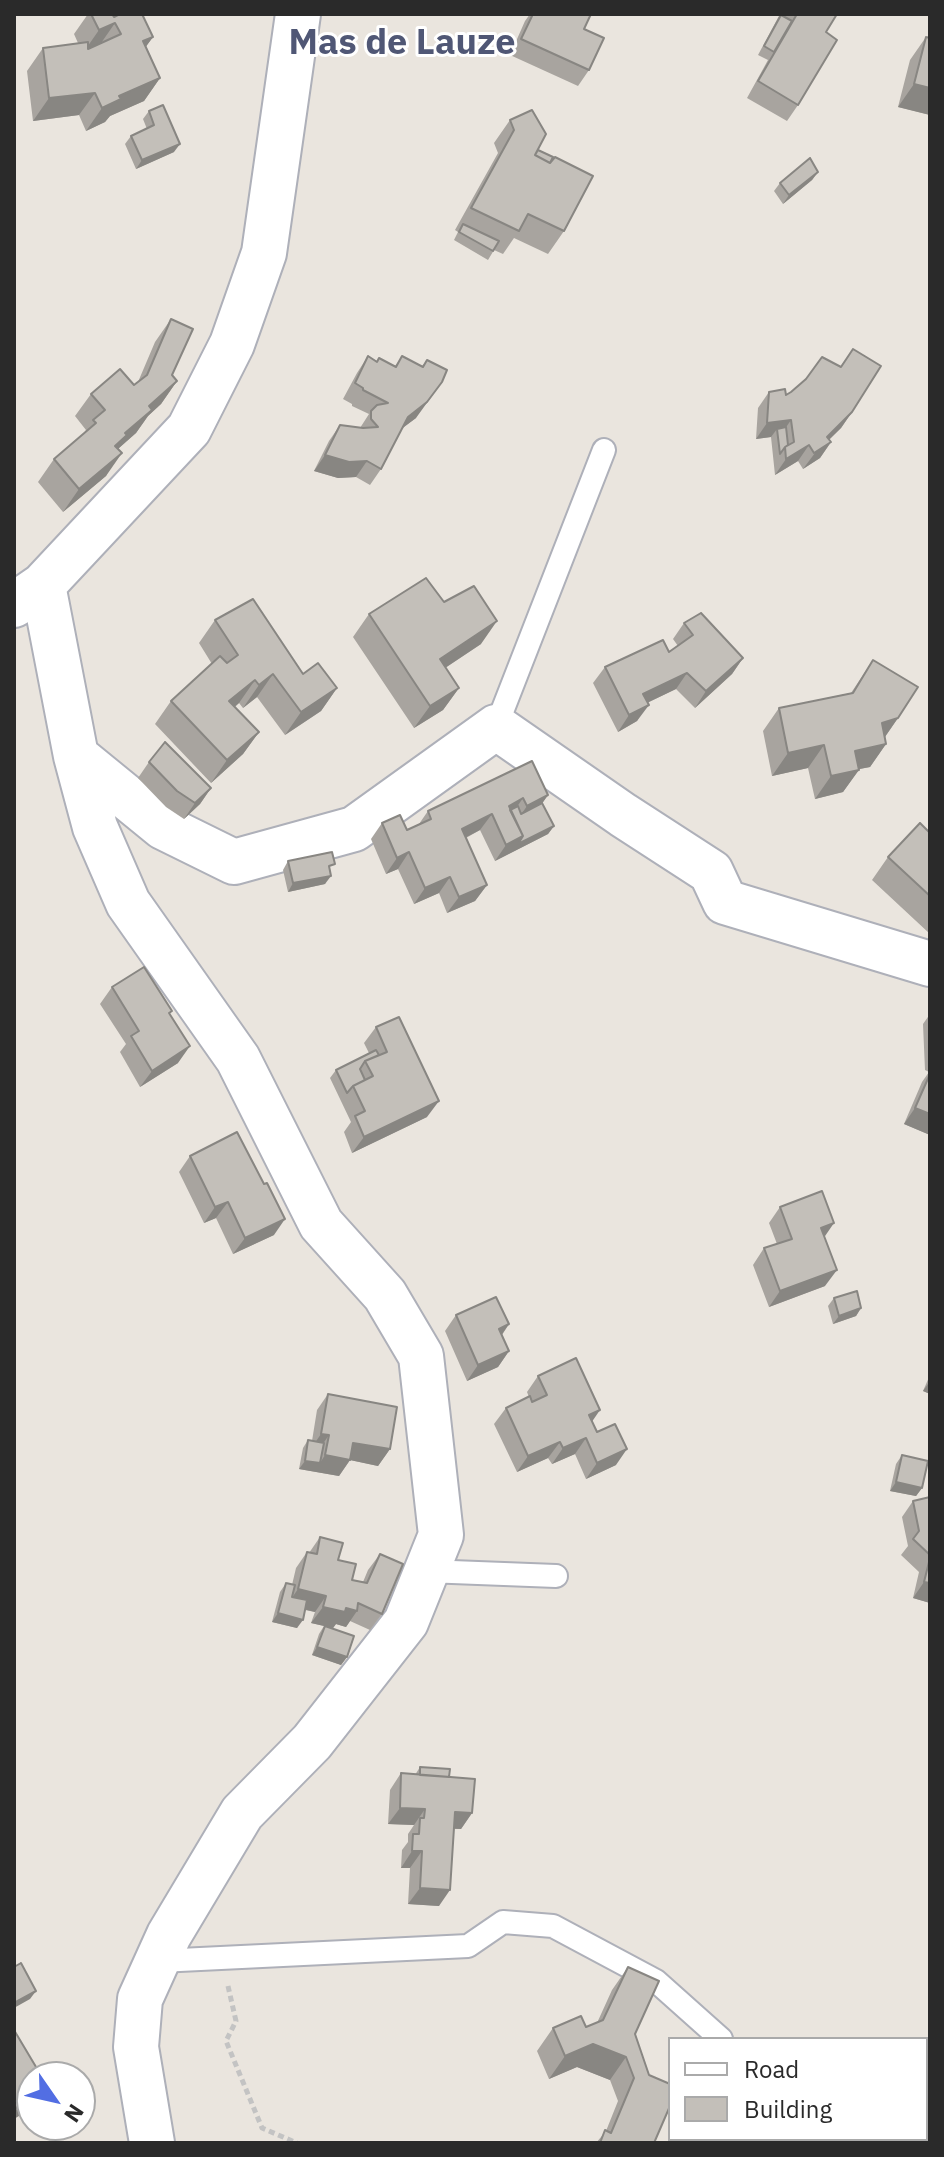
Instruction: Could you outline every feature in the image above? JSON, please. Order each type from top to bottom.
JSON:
[{"type":"street","points":[[152,2143],[136,2047],[140,1999],[169,1935],[242,1813],[312,1742],[406,1622],[441,1535],[421,1356],[385,1295],[321,1224],[238,1059],[128,903],[95,827],[29,595],[189,429],[232,344],[264,253],[298,14]]},
{"type":"street","points":[[76,756],[163,827],[234,862],[354,829],[496,727],[711,872],[725,902],[930,964]]},
{"type":"lane","points":[[496,727],[604,450]]},
{"type":"lane","points":[[426,1571],[556,1576]]},
{"type":"lane","points":[[159,1961],[468,1946],[503,1922],[553,1926],[656,1981],[719,2037]]},
{"type":"path","points":[[210,1958],[227,1984],[236,2021],[226,2041],[262,2128],[297,2143]]},
{"type":"building","points":[[91,14],[112,14],[114,17],[142,14],[153,37],[143,41],[160,78],[119,96],[121,99],[102,108],[95,93],[49,98],[43,48],[88,42],[88,49],[121,34],[115,23],[99,30]]},
{"type":"building","points":[[533,14],[591,14],[584,29],[604,38],[589,70],[521,39]]},
{"type":"building","points":[[797,14],[837,14],[826,32],[837,40],[798,105],[758,81]]},
{"type":"building","points":[[781,15],[792,21],[774,52],[764,46]]},
{"type":"building","points":[[926,37],[930,38],[930,88],[914,84]]},
{"type":"building","points":[[163,105],[180,144],[142,160],[131,136],[154,125],[149,111]]},
{"type":"building","points":[[532,110],[546,134],[535,155],[550,163],[555,157],[593,176],[564,231],[528,214],[519,231],[471,208],[514,130],[510,120]]},
{"type":"building","points":[[538,150],[553,157],[550,163],[535,155]]},
{"type":"building","points":[[810,158],[818,172],[789,195],[780,183]]},
{"type":"building","points":[[463,224],[499,241],[493,251],[459,232]]},
{"type":"building","points":[[171,319],[193,329],[172,375],[177,381],[149,406],[152,410],[115,446],[122,453],[79,489],[54,459],[96,423],[93,420],[105,410],[91,394],[120,369],[134,385],[147,375]]},
{"type":"building","points":[[853,349],[881,366],[852,412],[827,437],[831,442],[814,453],[809,445],[786,459],[785,447],[794,442],[791,420],[767,423],[769,392],[785,389],[786,395],[791,392],[806,379],[822,357],[841,367]]},
{"type":"building","points":[[368,356],[396,367],[402,356],[423,367],[427,360],[447,370],[427,402],[408,417],[381,469],[367,461],[349,462],[325,455],[340,425],[378,427],[371,419],[371,411],[377,405],[388,403],[355,383]]},
{"type":"building","points":[[786,427],[788,445],[780,454],[777,429]]},
{"type":"building","points":[[426,578],[444,602],[474,586],[497,621],[440,659],[459,688],[430,706],[369,614]]},
{"type":"building","points":[[253,599],[303,674],[318,663],[337,688],[301,712],[273,674],[259,685],[255,680],[229,701],[259,732],[227,760],[171,701],[220,656],[227,663],[238,655],[215,620]]},
{"type":"building","points":[[701,613],[743,658],[706,691],[687,673],[643,694],[649,705],[629,715],[605,667],[663,640],[669,652],[693,635],[684,623]]},
{"type":"building","points":[[873,660],[918,687],[898,718],[882,723],[886,744],[855,751],[859,770],[831,776],[824,745],[788,753],[779,708],[853,693]]},
{"type":"building","points":[[165,742],[211,788],[195,803],[177,791],[149,762]]},
{"type":"building","points":[[532,761],[548,795],[527,806],[523,798],[509,806],[523,836],[506,845],[492,814],[462,829],[487,885],[459,897],[450,877],[425,888],[409,852],[397,858],[382,823],[400,815],[407,830],[431,819],[428,811]]},
{"type":"building","points":[[542,803],[554,826],[518,844],[523,836],[510,810],[518,806],[521,814]]},
{"type":"building","points":[[920,823],[930,833],[930,896],[888,857]]},
{"type":"building","points":[[332,852],[335,864],[329,866],[331,876],[293,883],[288,861]]},
{"type":"building","points":[[144,967],[190,1046],[152,1071],[131,1036],[139,1031],[112,987]]},
{"type":"building","points":[[399,1017],[439,1101],[364,1137],[355,1116],[365,1111],[353,1086],[373,1076],[365,1061],[387,1052],[376,1027]]},
{"type":"building","points":[[376,1050],[379,1055],[365,1061],[360,1069],[365,1080],[347,1093],[336,1070]]},
{"type":"building","points":[[930,1074],[930,1114],[915,1108]]},
{"type":"building","points":[[237,1132],[285,1219],[245,1238],[228,1202],[215,1207],[190,1156]]},
{"type":"building","points":[[822,1191],[834,1223],[821,1228],[837,1270],[780,1291],[764,1248],[792,1239],[780,1207]]},
{"type":"building","points":[[857,1291],[861,1308],[839,1316],[834,1298]]},
{"type":"building","points":[[496,1297],[509,1324],[499,1329],[509,1351],[478,1365],[456,1315]]},
{"type":"building","points":[[576,1358],[600,1410],[589,1415],[597,1432],[615,1424],[627,1449],[597,1463],[586,1438],[563,1448],[560,1442],[528,1456],[506,1408],[530,1396],[532,1402],[547,1395],[538,1376]]},
{"type":"building","points":[[328,1394],[397,1407],[390,1449],[353,1443],[350,1460],[325,1455],[329,1435],[321,1434]]},
{"type":"building","points":[[308,1440],[324,1443],[320,1463],[305,1461]]},
{"type":"building","points":[[902,1455],[928,1461],[922,1488],[896,1482]]},
{"type":"building","points":[[930,1497],[930,1555],[913,1539],[919,1531],[913,1501]]},
{"type":"building","points":[[320,1537],[343,1543],[338,1560],[356,1564],[352,1580],[367,1583],[380,1554],[403,1564],[382,1614],[358,1603],[357,1611],[323,1607],[326,1596],[298,1589],[307,1552],[317,1554]]},
{"type":"building","points":[[930,1558],[930,1583],[924,1582]]},
{"type":"building","points":[[286,1583],[295,1585],[292,1597],[307,1600],[303,1620],[278,1613]]},
{"type":"building","points":[[325,1626],[354,1636],[347,1657],[317,1647]]},
{"type":"building","points":[[420,1767],[450,1769],[449,1777],[420,1775]]},
{"type":"building","points":[[401,1773],[475,1779],[472,1813],[455,1812],[450,1890],[420,1888],[422,1851],[412,1851],[413,1834],[419,1834],[420,1818],[424,1818],[425,1809],[400,1808]]},
{"type":"building","points":[[21,1963],[36,1991],[14,2003],[14,1967]]},
{"type":"building","points":[[628,1967],[659,1981],[635,2034],[649,2075],[668,2083],[668,2111],[654,2143],[600,2143],[605,2130],[611,2133],[634,2078],[626,2057],[593,2044],[565,2056],[553,2028],[581,2016],[586,2027],[603,2020]]},
{"type":"building","points":[[14,2030],[32,2061],[16,2061],[16,2107]]},
{"type":"building","points":[[764,2141],[814,2141],[813,2143]]},
{"type":"district","name":"Mas de Lauze","points":[[402,44]]}]
